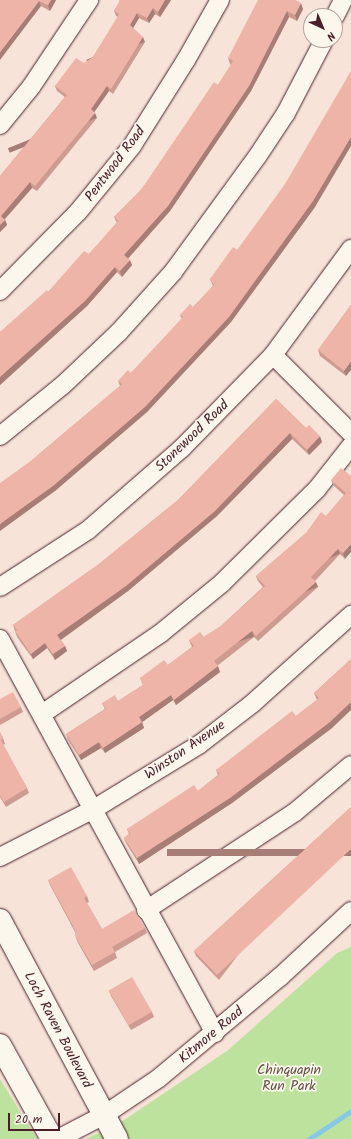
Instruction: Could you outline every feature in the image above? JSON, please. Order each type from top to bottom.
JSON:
[{"type":"main road","name":"Loch Raven Boulevard","points":[[0,920],[117,1139]]},
{"type":"main road","points":[[0,1045],[52,1139]]},
{"type":"street","points":[[0,125],[31,87],[89,0]]},
{"type":"street","name":"Pentwood Road","points":[[0,291],[78,212],[132,146],[186,60],[220,0]]},
{"type":"street","points":[[0,436],[63,385],[120,332],[173,272],[257,158],[286,113],[320,48]]},
{"type":"street","name":"Stonewood Road","points":[[0,587],[88,530],[135,491],[182,448],[273,355],[351,249]]},
{"type":"street","points":[[273,355],[351,433]]},
{"type":"street","points":[[42,714],[161,633],[222,583],[317,489],[351,446]]},
{"type":"street","name":"Winston Avenue","points":[[0,857],[94,809],[200,744],[252,703],[351,615]]},
{"type":"street","points":[[0,639],[94,809],[146,910],[215,1033]]},
{"type":"street","points":[[146,910],[295,812],[351,765]]},
{"type":"street","name":"Kitmore Road","points":[[58,1139],[104,1115],[159,1078],[215,1033],[351,912]]},
{"type":"green space","name":"Chinquapin Run Park","points":[[351,947],[351,1139],[86,1139],[124,1120],[227,1051],[337,953]]},
{"type":"green space","points":[[0,1079],[37,1139],[0,1139]]},
{"type":"building","points":[[0,0],[51,0],[48,5],[39,1],[0,52]]},
{"type":"building","points":[[120,0],[165,0],[158,12],[153,8],[147,18],[137,13],[130,25],[143,37],[111,89],[107,86],[91,109],[95,113],[35,186],[30,182],[1,216],[5,220],[0,225],[0,176],[67,95],[55,86],[76,58],[84,63],[93,57],[119,14],[114,11]]},
{"type":"building","points":[[258,0],[295,0],[301,3],[295,15],[287,11],[249,86],[168,206],[124,255],[130,260],[120,271],[115,267],[85,301],[0,377],[0,332],[47,290],[48,292],[84,251],[89,254],[118,221],[114,217],[141,190],[214,82],[218,85],[233,61],[228,58]]},
{"type":"building","points":[[351,71],[351,137],[313,201],[229,317],[145,407],[53,486],[0,524],[0,483],[32,460],[122,384],[118,381],[128,370],[131,373],[183,317],[180,315],[190,304],[193,307],[214,285],[210,279],[233,247],[237,250],[285,184]]},
{"type":"building","points":[[351,305],[351,361],[344,371],[318,350]]},
{"type":"building","points":[[276,399],[306,428],[309,425],[320,436],[307,450],[290,433],[215,511],[126,586],[57,635],[65,646],[53,654],[45,643],[31,654],[15,631],[17,630],[13,625],[99,564],[178,500]]},
{"type":"building","points":[[341,468],[351,476],[351,544],[343,553],[338,549],[311,577],[316,582],[256,636],[252,631],[214,661],[218,666],[174,700],[171,695],[139,717],[142,722],[103,748],[99,742],[79,755],[66,734],[106,709],[102,703],[115,695],[118,701],[143,685],[140,678],[164,660],[168,665],[194,646],[189,640],[200,632],[204,637],[221,626],[265,586],[256,576],[306,533],[321,512],[326,516],[346,493],[331,480]]},
{"type":"building","points":[[351,659],[351,702],[330,722],[230,798],[137,858],[124,838],[130,834],[127,829],[194,785],[198,791],[220,774],[216,770],[292,711],[296,716],[319,698],[314,693]]},
{"type":"building","points":[[13,692],[21,707],[0,719],[0,699]]},
{"type":"building","points":[[0,732],[3,738],[1,740],[27,788],[4,802],[0,795]]},
{"type":"building","points":[[351,807],[351,849],[217,975],[194,951]]},
{"type":"building","points":[[71,867],[87,896],[84,898],[102,929],[134,910],[145,928],[112,947],[115,952],[92,965],[76,938],[75,930],[48,880]]},
{"type":"building","points":[[132,977],[152,1012],[129,1025],[109,990]]},
{"type":"waterway","points":[[309,1139],[351,1111]]}]
